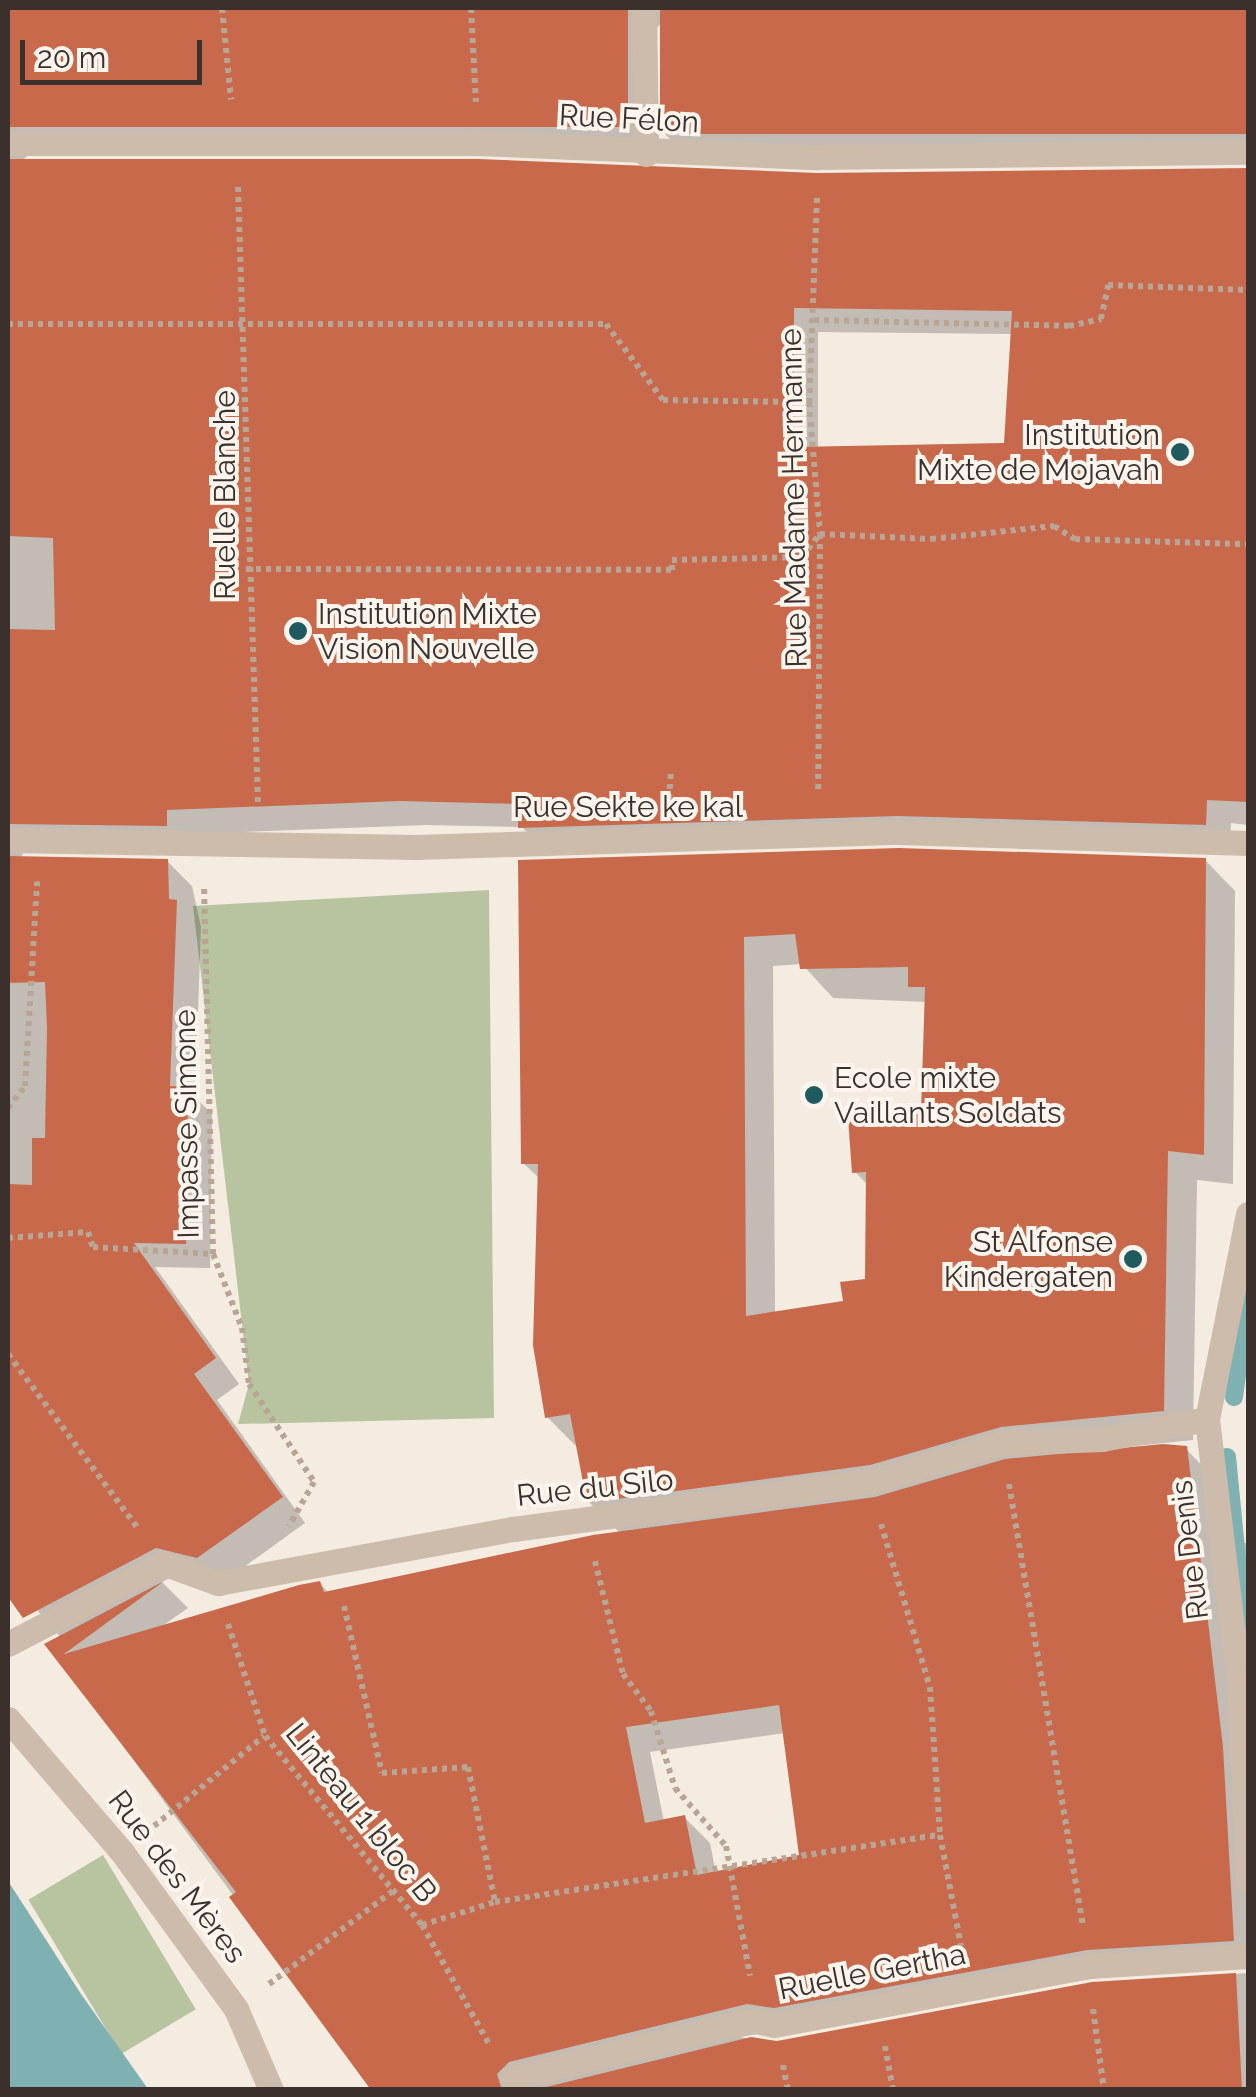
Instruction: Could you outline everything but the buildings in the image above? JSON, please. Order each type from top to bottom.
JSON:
[{"type":"street","points":[[644,8],[646,154]]},
{"type":"street","name":"Rue Félon","points":[[8,143],[478,143],[646,154],[818,157],[1248,152]]},
{"type":"street","name":"Rue Sekte ke kal","points":[[8,840],[203,836],[260,845],[817,840],[900,832],[1248,843]]},
{"type":"street","name":"Rue Denis","points":[[1248,1214],[1208,1419],[1239,1682],[1248,1882]]},
{"type":"street","name":"Rue du Silo","points":[[218,1584],[333,1561],[873,1481],[1002,1443],[1102,1439],[1208,1419]]},
{"type":"street","points":[[8,1644],[163,1563],[218,1584]]},
{"type":"street","name":"Rue des Mères","points":[[8,1720],[122,1852],[236,2009],[271,2090]]},
{"type":"street","name":"Ruelle Gertha","points":[[513,2078],[751,2020],[774,2025],[968,1986],[1089,1968],[1248,1956]]},
{"type":"path","name":"Ruelle Blanche","points":[[222,8],[249,318],[246,569],[260,845]]},
{"type":"path","points":[[471,8],[478,143]]},
{"type":"path","name":"Rue Madame Hermanne","points":[[817,840],[820,534],[809,402],[818,157]]},
{"type":"path","points":[[814,320],[1069,326],[1101,319],[1108,285],[1248,290]]},
{"type":"path","points":[[8,324],[249,318],[606,324],[663,400],[809,402]]},
{"type":"path","points":[[246,569],[672,570],[672,560],[802,557],[820,534],[931,539],[1054,526],[1075,540],[1248,544]]},
{"type":"path","name":"Impasse Simone","points":[[8,1238],[88,1232],[93,1247],[213,1254],[203,836]]},
{"type":"path","points":[[8,1108],[25,1086],[40,838]]},
{"type":"path","points":[[213,1254],[242,1328],[249,1384],[314,1482],[260,1576]]},
{"type":"path","points":[[8,1354],[163,1563]]},
{"type":"path","points":[[1002,1443],[1089,1968],[1104,2090]]},
{"type":"path","points":[[873,1481],[930,1687],[941,1749],[940,1835],[968,1986]]},
{"type":"path","points":[[586,1526],[624,1674],[651,1711],[675,1788],[726,1846],[751,2020]]},
{"type":"path","points":[[333,1561],[382,1773],[468,1768],[494,1902]]},
{"type":"path","name":"Linteau 1 bloc B","points":[[218,1584],[264,1736],[422,1925],[496,2056]]},
{"type":"path","points":[[122,1852],[264,1736]]},
{"type":"path","points":[[422,1925],[494,1902],[728,1863],[940,1835]]},
{"type":"path","points":[[236,2009],[392,1891]]},
{"type":"green space","points":[[489,890],[494,1418],[238,1424],[249,1384],[193,906]]},
{"type":"green space","points":[[103,1855],[196,2009],[121,2054],[28,1900]]},
{"type":"water","points":[[8,1881],[81,1994],[148,2089],[8,2089]]},
{"type":"waterway","points":[[1234,1397],[1248,1296]]},
{"type":"waterway","points":[[1227,1457],[1246,1650]]},
{"type":"place","name":"Institution Mixte de Mojavah","points":[[1180,452]]},
{"type":"place","name":"Institution Mixte Vision Nouvelle","points":[[298,631]]},
{"type":"place","name":"Ecole mixte Vaillants Soldats","points":[[814,1095]]},
{"type":"place","name":"St Alfonse Kindergaten","points":[[1133,1259]]}]
